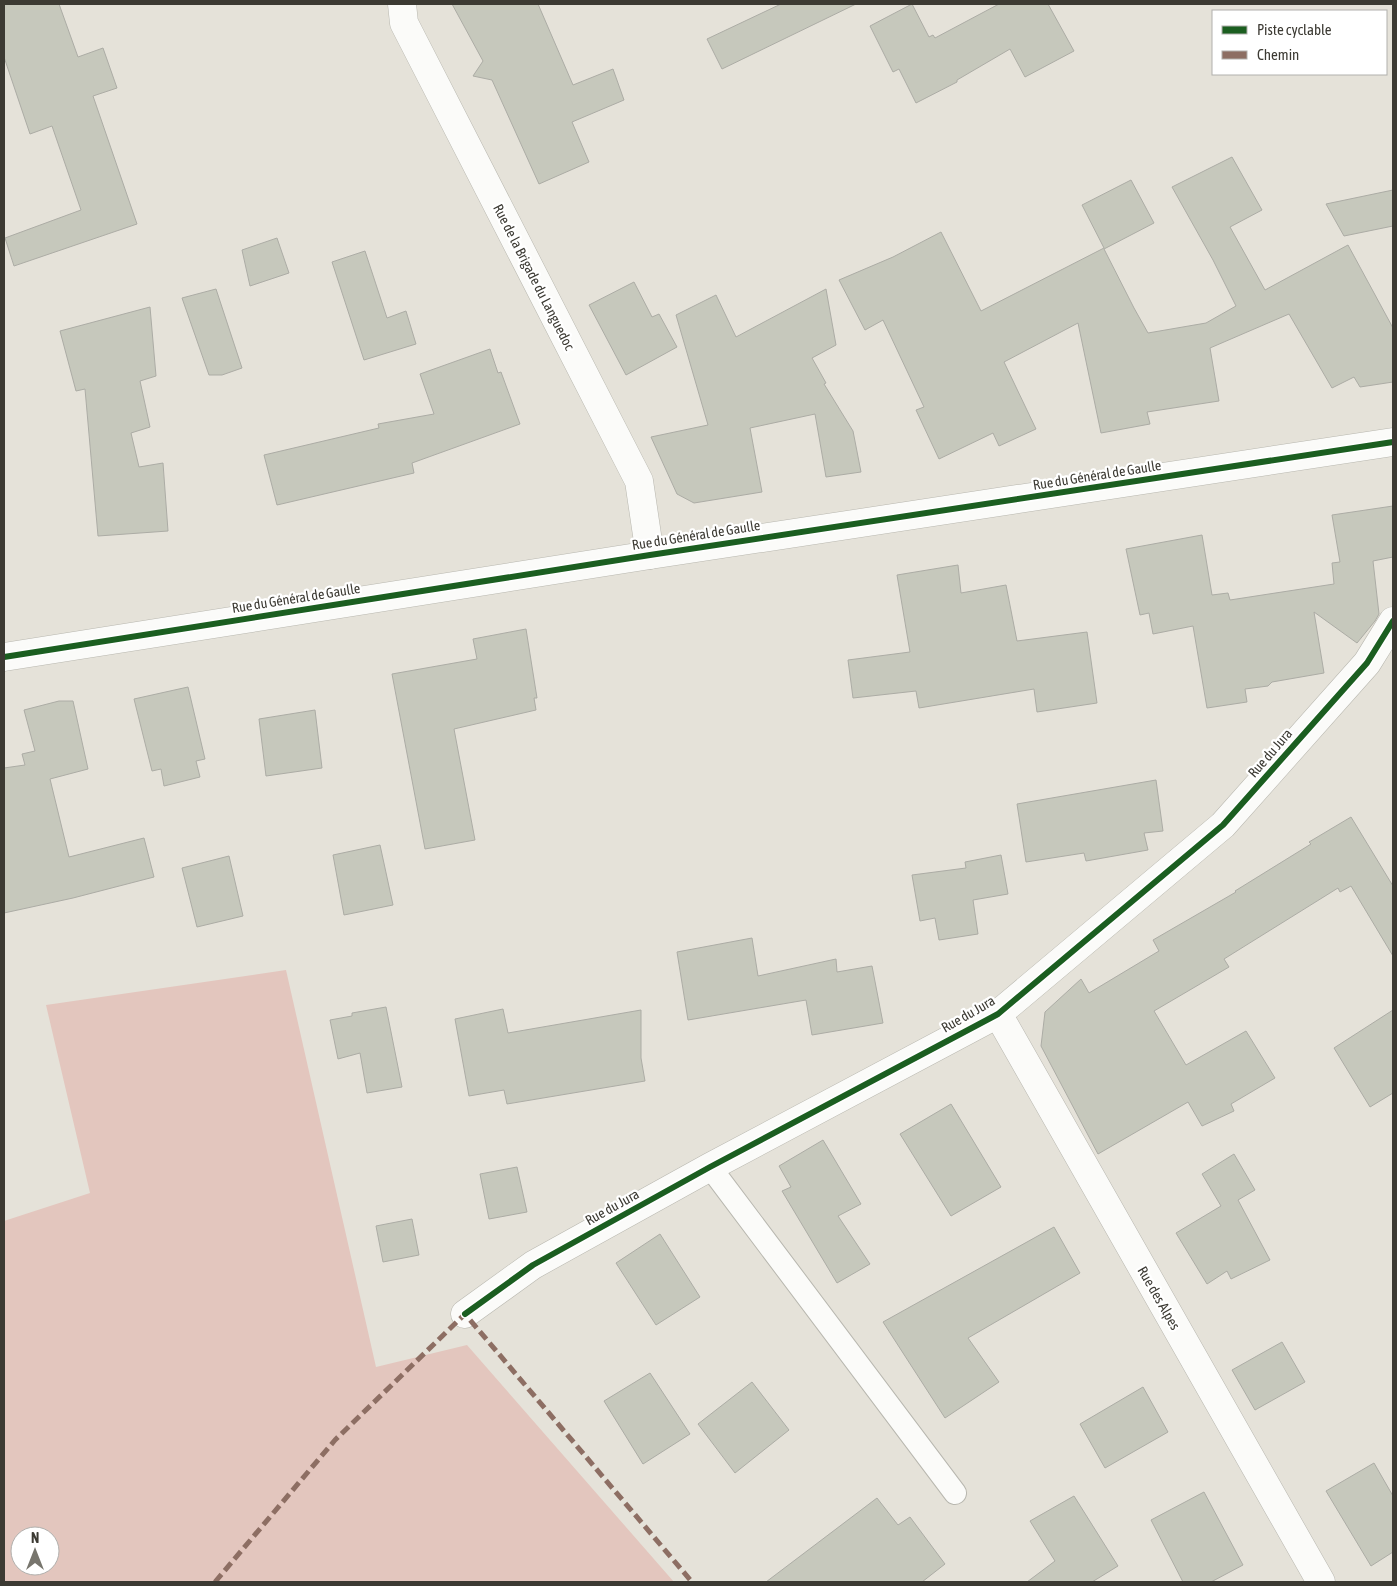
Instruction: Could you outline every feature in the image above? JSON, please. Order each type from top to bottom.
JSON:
[{"type":"street","name":"Rue de la Brigade du Languedoc","points":[[402,4],[404,23],[638,481],[650,555]]},
{"type":"street","name":"Rue du Général de Gaulle","points":[[4,657],[650,555],[1393,442]]},
{"type":"street","name":"Rue du Jura","points":[[466,1314],[534,1264],[710,1167],[998,1014],[1223,825],[1367,663],[1393,621]]},
{"type":"street","name":"Rue des Alpes","points":[[998,1014],[1321,1582]]},
{"type":"lane","points":[[710,1167],[955,1493]]},
{"type":"shaded area","points":[[286,970],[376,1367],[467,1345],[674,1582],[4,1582],[4,1221],[90,1193],[46,1005]]},
{"type":"building","points":[[4,4],[59,4],[78,57],[103,48],[117,88],[93,96],[137,224],[14,266],[5,238],[81,210],[52,126],[30,134],[4,57]]},
{"type":"building","points":[[452,4],[538,4],[573,85],[613,69],[624,100],[572,122],[589,162],[539,184],[492,80],[473,76],[483,61]]},
{"type":"building","points":[[781,4],[856,4],[722,69],[707,39]]},
{"type":"building","points":[[912,4],[929,37],[933,35],[935,38],[999,4],[1048,4],[1074,51],[1025,77],[1010,49],[957,80],[957,82],[916,103],[899,69],[893,72],[870,26]]},
{"type":"building","points":[[1232,157],[1262,210],[1230,227],[1265,290],[1348,245],[1393,328],[1393,382],[1360,387],[1354,377],[1332,388],[1289,314],[1210,348],[1219,401],[1147,412],[1150,424],[1101,433],[1078,323],[1004,362],[1036,429],[999,446],[993,433],[939,459],[916,410],[924,407],[883,320],[865,330],[839,280],[893,257],[941,232],[981,311],[1104,248],[1082,205],[1131,180],[1154,223],[1104,249],[1134,308],[1148,333],[1206,323],[1236,306],[1213,260],[1172,187]]},
{"type":"building","points":[[1393,190],[1393,226],[1344,236],[1326,204]]},
{"type":"building","points":[[277,238],[289,273],[250,286],[242,250]]},
{"type":"building","points":[[365,251],[387,318],[406,311],[416,344],[364,360],[332,262]]},
{"type":"building","points":[[634,282],[652,317],[659,314],[677,347],[626,375],[589,305]]},
{"type":"building","points":[[216,289],[242,368],[222,375],[209,375],[182,298]]},
{"type":"building","points":[[826,289],[836,345],[812,358],[826,383],[824,384],[853,431],[861,472],[826,477],[815,414],[750,428],[762,492],[694,503],[677,494],[651,437],[708,425],[676,315],[716,295],[736,337]]},
{"type":"building","points":[[150,307],[156,376],[140,381],[150,427],[131,433],[139,467],[163,463],[168,531],[98,536],[85,389],[76,391],[60,331]]},
{"type":"building","points":[[490,349],[498,373],[501,372],[520,424],[412,463],[414,473],[277,505],[264,455],[379,428],[378,424],[434,414],[420,374]]},
{"type":"building","points":[[1393,506],[1393,557],[1373,561],[1379,614],[1375,621],[1357,643],[1314,612],[1324,673],[1272,682],[1268,686],[1245,689],[1247,702],[1207,708],[1193,626],[1153,634],[1149,613],[1140,615],[1126,549],[1202,535],[1212,595],[1228,593],[1230,600],[1334,584],[1332,563],[1340,562],[1332,515]]},
{"type":"building","points":[[958,565],[961,593],[1006,585],[1017,641],[1087,632],[1097,703],[1037,712],[1034,689],[919,708],[916,691],[853,698],[848,660],[910,652],[897,575]]},
{"type":"building","points":[[526,629],[537,698],[534,698],[536,710],[454,729],[475,840],[425,849],[392,674],[477,659],[473,639]]},
{"type":"building","points":[[188,687],[205,759],[196,761],[200,777],[164,786],[161,769],[152,771],[134,699]]},
{"type":"building","points":[[59,701],[73,701],[88,769],[50,779],[69,857],[144,838],[154,877],[73,898],[4,913],[4,768],[25,765],[22,754],[35,751],[24,710]]},
{"type":"building","points":[[315,710],[322,768],[266,776],[259,719]]},
{"type":"building","points":[[1156,780],[1163,831],[1144,833],[1148,850],[1086,861],[1084,853],[1026,862],[1017,804]]},
{"type":"building","points":[[1351,817],[1393,886],[1393,956],[1351,886],[1340,892],[1338,888],[1224,959],[1229,967],[1154,1011],[1186,1065],[1246,1031],[1275,1078],[1231,1104],[1234,1111],[1202,1126],[1188,1102],[1098,1154],[1041,1046],[1045,1012],[1081,979],[1089,993],[1159,951],[1153,940],[1236,892],[1311,844],[1309,842]]},
{"type":"building","points":[[380,845],[393,905],[344,915],[333,855]]},
{"type":"building","points":[[1001,855],[1008,894],[973,900],[978,934],[939,940],[935,918],[920,921],[912,875],[966,868],[965,862]]},
{"type":"building","points":[[229,856],[243,916],[197,927],[182,868]]},
{"type":"building","points":[[752,938],[758,976],[836,959],[837,972],[872,966],[883,1023],[812,1035],[806,1000],[688,1020],[677,952]]},
{"type":"building","points":[[386,1007],[402,1087],[367,1093],[360,1053],[338,1059],[330,1020],[352,1016],[352,1013]]},
{"type":"building","points":[[503,1009],[508,1033],[641,1010],[641,1058],[645,1081],[507,1104],[504,1090],[469,1096],[455,1019]]},
{"type":"building","points":[[1393,1010],[1393,1093],[1370,1107],[1334,1048]]},
{"type":"building","points":[[951,1104],[1001,1187],[951,1216],[900,1134]]},
{"type":"building","points":[[823,1140],[861,1204],[838,1216],[870,1264],[837,1283],[782,1191],[791,1187],[779,1166]]},
{"type":"building","points":[[1234,1154],[1255,1190],[1238,1200],[1270,1260],[1231,1279],[1227,1271],[1207,1284],[1176,1233],[1221,1206],[1202,1174]]},
{"type":"building","points":[[517,1167],[527,1212],[489,1219],[480,1174]]},
{"type":"building","points":[[412,1219],[419,1255],[383,1262],[376,1226]]},
{"type":"building","points":[[1054,1227],[1080,1273],[968,1338],[999,1382],[945,1418],[883,1322]]},
{"type":"building","points":[[660,1234],[700,1297],[656,1325],[616,1263]]},
{"type":"building","points":[[1282,1342],[1305,1382],[1255,1410],[1232,1370]]},
{"type":"building","points":[[650,1373],[690,1434],[643,1464],[604,1401]]},
{"type":"building","points":[[752,1382],[789,1430],[735,1473],[698,1424]]},
{"type":"building","points":[[1143,1387],[1168,1432],[1105,1468],[1080,1424]]},
{"type":"building","points":[[1374,1463],[1393,1496],[1393,1552],[1371,1566],[1326,1491]]},
{"type":"building","points":[[1204,1492],[1243,1565],[1211,1582],[1183,1582],[1151,1520]]},
{"type":"building","points":[[1074,1496],[1118,1566],[1092,1582],[1027,1582],[1055,1561],[1030,1521]]},
{"type":"building","points":[[877,1498],[898,1525],[910,1517],[945,1564],[922,1582],[766,1582]]},
{"type":"marked path","points":[[215,1582],[335,1440],[465,1314],[692,1582]]},
{"type":"cycle path","points":[[4,657],[650,555],[1393,442]]},
{"type":"cycle path","points":[[465,1314],[533,1265],[710,1167],[998,1014],[1223,825],[1367,663],[1393,621]]}]
